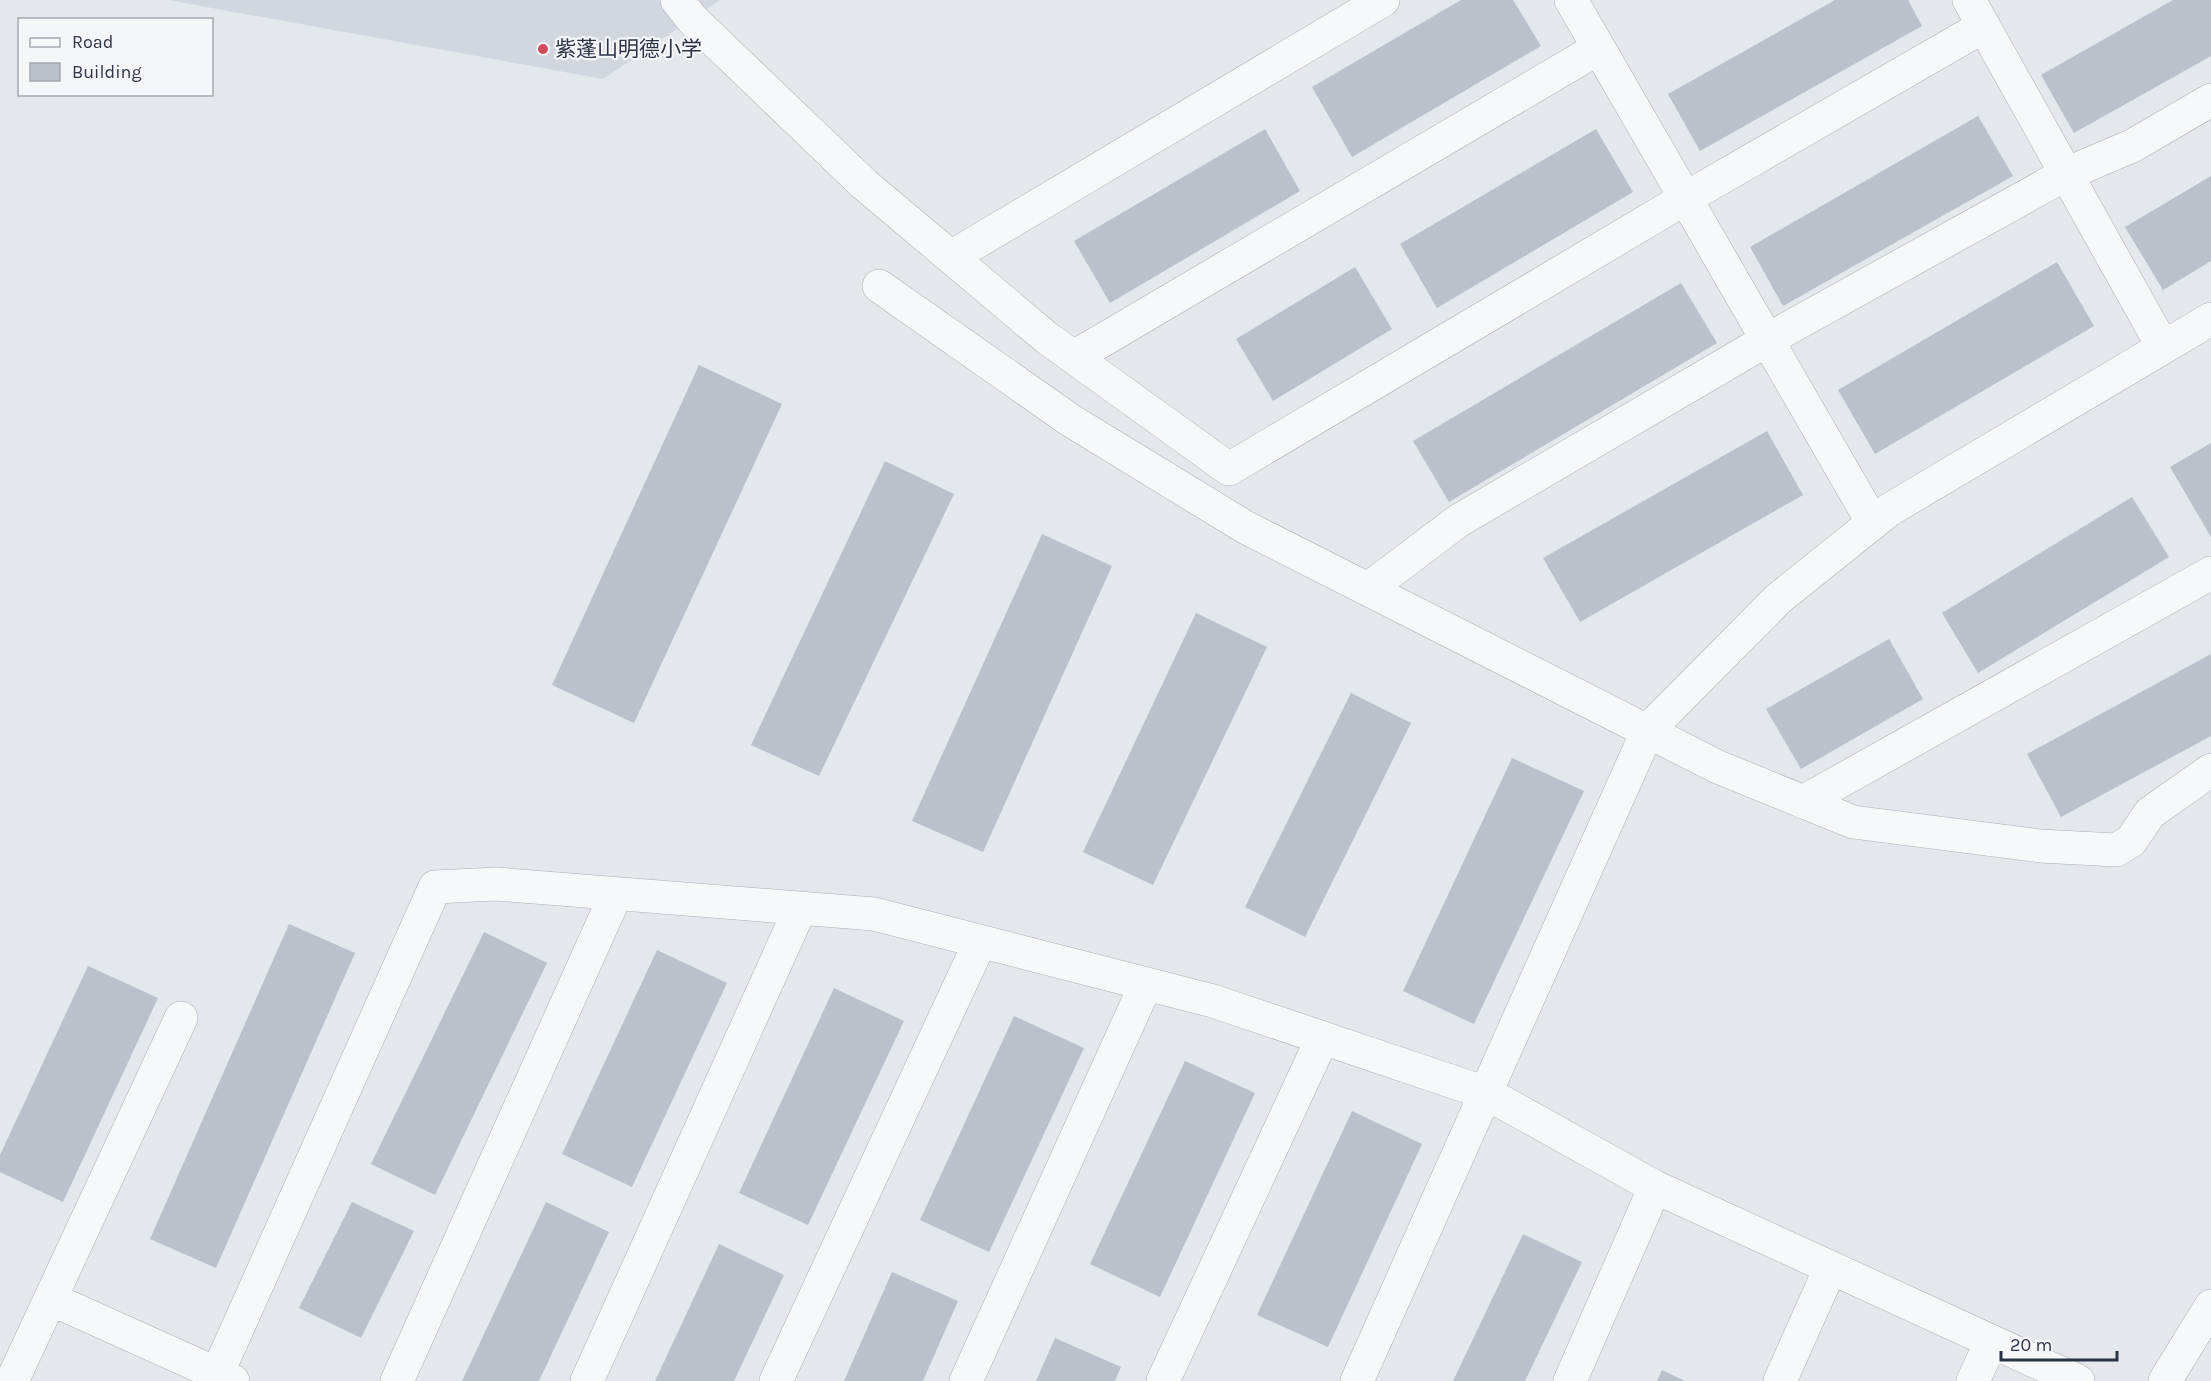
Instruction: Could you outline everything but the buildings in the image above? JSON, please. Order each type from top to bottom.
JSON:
[{"type":"street","points":[[677,0],[692,19],[864,184],[953,256],[1047,338],[1229,469],[1686,198],[1976,13],[2163,347]]},
{"type":"street","points":[[953,256],[1383,0]]},
{"type":"street","points":[[1571,0],[1873,524]]},
{"type":"street","points":[[1074,357],[1599,48]]},
{"type":"street","points":[[1368,589],[1458,521],[1767,340],[2066,174],[2132,146],[2211,100]]},
{"type":"street","points":[[879,286],[1070,420],[1245,527],[1718,767],[1853,822],[2040,846],[2116,850],[2131,841],[2150,813],[2211,770]]},
{"type":"street","points":[[1357,1381],[1648,730],[1778,599],[1899,504],[2211,319]]},
{"type":"street","points":[[1803,802],[2211,573]]},
{"type":"street","points":[[51,1299],[213,1376],[435,887],[496,884],[874,914],[1213,1001],[1486,1094],[1655,1187],[2078,1381]]},
{"type":"street","points":[[397,1381],[616,894]]},
{"type":"street","points":[[587,1381],[800,909]]},
{"type":"street","points":[[776,1381],[980,942]]},
{"type":"street","points":[[966,1381],[1146,984]]},
{"type":"street","points":[[12,1381],[181,1018]]},
{"type":"street","points":[[1162,1381],[1322,1039]]},
{"type":"street","points":[[1570,1381],[1655,1187]]},
{"type":"street","points":[[1780,1381],[1830,1269]]},
{"type":"street","points":[[2165,1381],[2211,1306]]},
{"type":"street","points":[[1973,1381],[1991,1342]]},
{"type":"shaded area","name":"紫蓬山明德小学","points":[[168,0],[720,0],[603,79]]},
{"type":"place","name":"紫蓬山明德小学","points":[[543,49]]}]
